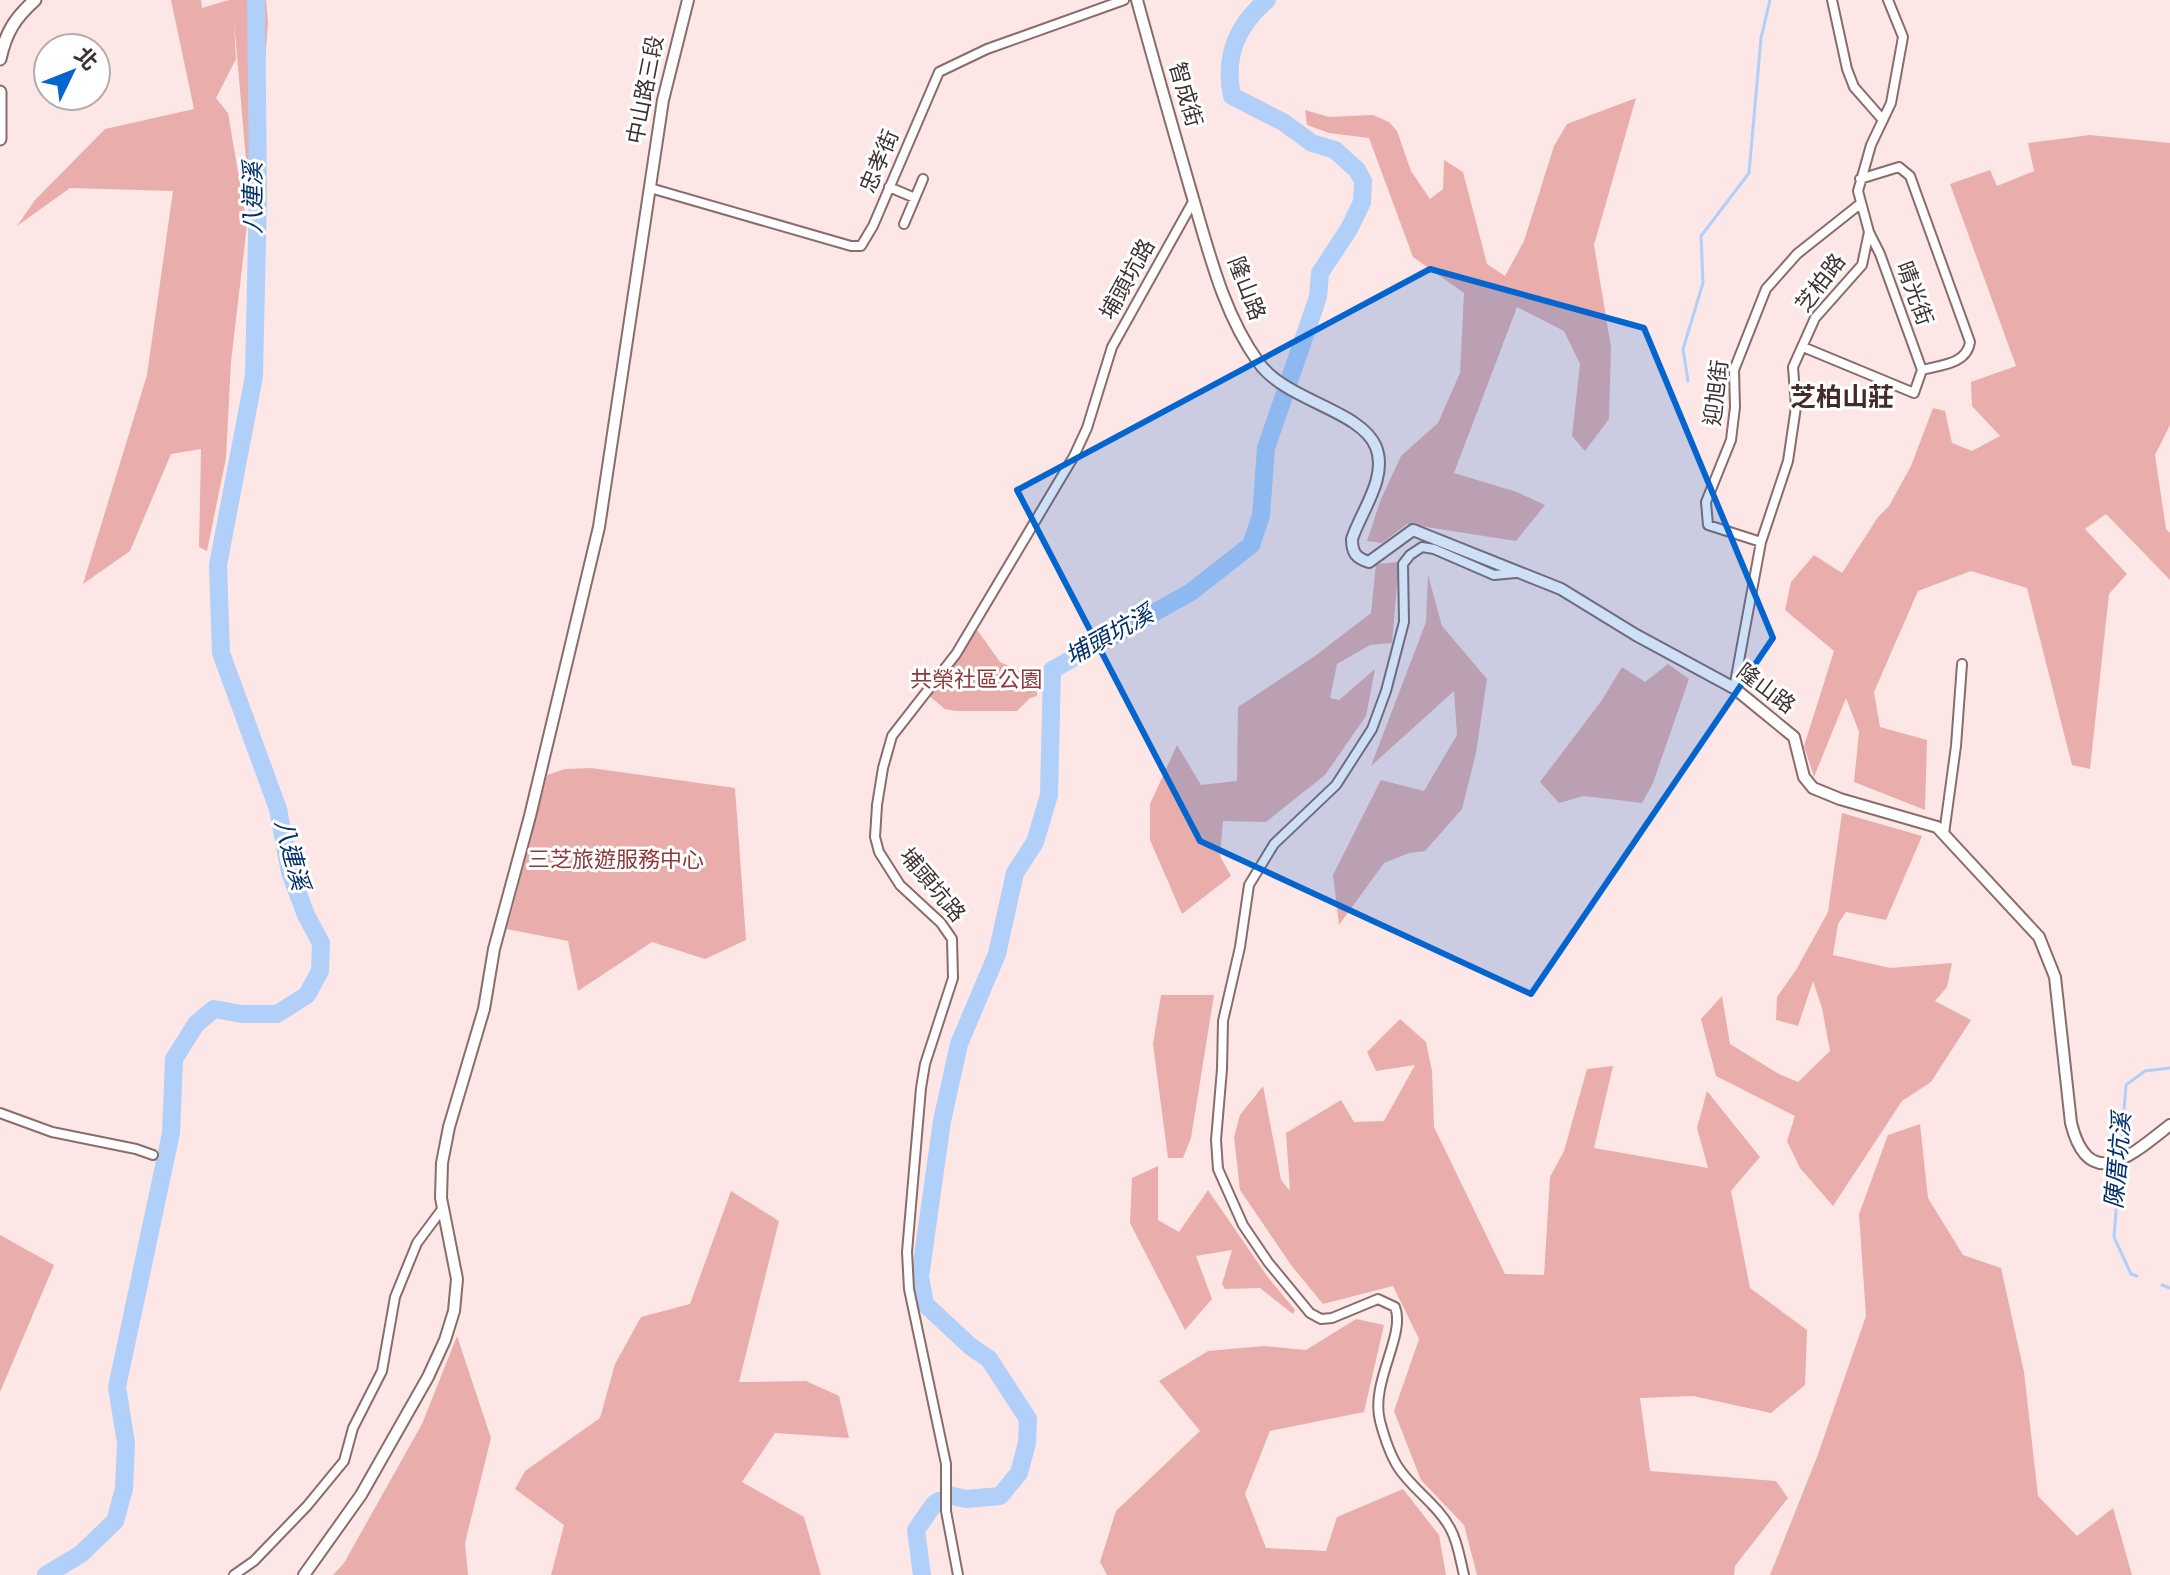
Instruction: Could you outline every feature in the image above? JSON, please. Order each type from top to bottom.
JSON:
[{"type":"main road","points":[[0,59],[5,35],[15,19],[35,0]]},
{"type":"main road","points":[[0,92],[0,139]]},
{"type":"street","name":"中山路三段","points":[[304,1575],[361,1495],[428,1377],[454,1311],[457,1279],[443,1208],[442,1163],[449,1127],[484,1009],[494,949],[530,816],[599,527],[663,100],[688,0]]},
{"type":"street","name":"忠孝街","points":[[650,188],[851,246],[861,246],[939,72],[987,49],[1124,0]]},
{"type":"street","name":"智成街","points":[[1137,0],[1194,200]]},
{"type":"street","points":[[1832,0],[1854,87],[1883,120]]},
{"type":"street","points":[[1869,232],[1860,204],[1860,179],[1891,103],[1903,37],[1888,0]]},
{"type":"street","points":[[1803,347],[1914,393],[1922,370],[1963,358],[1969,351],[1970,342],[1910,176],[1899,167],[1860,179]]},
{"type":"street","points":[[904,224],[923,179]]},
{"type":"street","points":[[889,187],[915,198]]},
{"type":"street","name":"隆山路","points":[[1194,200],[1233,322],[1260,365],[1298,395],[1362,428],[1371,437],[1377,451],[1378,474],[1352,539],[1352,550],[1358,558],[1369,562],[1413,530],[1561,589],[1636,635],[1734,688],[1794,737],[1804,777],[1813,788],[1937,827],[2039,937],[2055,977],[2071,1123],[2076,1141],[2086,1157],[2102,1165],[2120,1161],[2170,1125]]},
{"type":"street","name":"埔頭坑路","points":[[958,1575],[946,1511],[946,1464],[909,1289],[907,1252],[921,1088],[925,1064],[953,978],[952,939],[941,923],[900,885],[879,852],[875,837],[877,805],[892,736],[956,654],[1074,456],[1087,428],[1112,347],[1194,200]]},
{"type":"street","name":"迎旭街","points":[[1761,542],[1708,525],[1706,502],[1731,440],[1735,407],[1734,370],[1766,289],[1797,254],[1860,204]]},
{"type":"street","name":"晴光街","points":[[1869,232],[1922,370]]},
{"type":"street","name":"芝柏路","points":[[1734,688],[1761,542],[1788,461],[1796,407],[1793,367],[1815,318],[1862,265],[1869,232]]},
{"type":"street","points":[[1464,1575],[1451,1528],[1399,1469],[1380,1420],[1377,1403],[1379,1387],[1397,1326],[1395,1307],[1378,1299],[1332,1318],[1321,1319],[1310,1313],[1268,1262],[1243,1225],[1218,1169],[1216,1140],[1223,1021],[1240,947],[1249,885],[1274,844],[1336,785],[1372,729],[1386,691],[1404,622],[1403,564],[1422,547],[1443,552],[1494,575],[1516,573]]},
{"type":"street","points":[[1944,834],[1962,664]]},
{"type":"street","points":[[0,1113],[52,1132],[153,1155]]},
{"type":"street","points":[[234,1575],[254,1561],[307,1506],[344,1461],[353,1428],[382,1371],[395,1297],[417,1243],[443,1208]]},
{"type":"highlighted area","points":[[1430,269],[1644,328],[1773,638],[1531,994],[1200,841],[1017,490]]},
{"type":"green space","points":[[171,0],[201,0],[202,8],[229,0],[266,0],[265,185],[248,183],[234,21],[236,59],[216,98],[228,113],[247,225],[231,362],[226,458],[207,551],[199,547],[201,449],[171,454],[130,551],[83,584],[147,375],[173,191],[70,188],[17,226],[35,200],[105,129],[194,109]]},
{"type":"green space","points":[[1636,98],[1594,245],[1611,347],[1609,419],[1585,451],[1572,436],[1580,364],[1564,331],[1517,307],[1454,473],[1517,492],[1545,505],[1516,541],[1407,524],[1382,543],[1367,541],[1381,499],[1401,456],[1438,423],[1460,373],[1464,293],[1413,257],[1369,138],[1329,133],[1307,125],[1305,110],[1329,117],[1373,115],[1389,122],[1397,131],[1411,171],[1430,199],[1443,189],[1444,160],[1463,172],[1487,264],[1505,276],[1524,241],[1554,146],[1567,124]]},
{"type":"green space","points":[[2090,135],[2170,143],[2170,425],[2155,455],[2166,529],[2170,533],[2170,580],[2106,514],[2085,529],[2127,574],[2109,594],[2090,769],[2072,765],[2027,588],[1971,571],[1918,591],[1874,692],[1880,727],[1927,740],[1925,810],[1854,782],[1859,732],[1846,698],[1814,777],[1804,746],[1834,651],[1785,610],[1791,582],[1814,555],[1842,573],[1878,517],[1889,506],[1911,466],[1933,408],[1945,411],[1952,443],[1972,451],[2000,436],[1972,406],[1971,382],[2016,366],[1950,184],[1990,170],[1997,186],[2034,171],[2028,143]]},
{"type":"green space","points":[[1399,562],[1392,643],[1370,645],[1337,664],[1330,698],[1339,700],[1375,669],[1366,716],[1325,775],[1266,822],[1223,821],[1220,856],[1231,876],[1182,914],[1150,840],[1150,804],[1177,745],[1201,785],[1237,781],[1238,707],[1315,656],[1371,613],[1376,564]]},
{"type":"green space","points":[[1428,575],[1442,626],[1487,679],[1476,753],[1462,809],[1425,851],[1409,853],[1384,863],[1339,925],[1333,875],[1381,780],[1424,791],[1457,735],[1454,691],[1371,766],[1426,622]]},
{"type":"green space","name":"共榮社區公園","points":[[978,631],[1000,662],[1016,669],[1037,686],[1037,696],[1030,698],[1017,711],[955,711],[945,709],[928,695],[973,632]]},
{"type":"green space","points":[[1668,664],[1689,679],[1653,783],[1642,803],[1584,796],[1559,803],[1540,782],[1602,700],[1622,667],[1645,682]]},
{"type":"green space","name":"三芝旅遊服務中心","points":[[591,768],[735,788],[746,940],[705,959],[652,942],[578,991],[568,941],[507,929],[547,775],[565,769]]},
{"type":"green space","points":[[1842,813],[1922,836],[1886,920],[1846,912],[1838,924],[1833,955],[1890,968],[1952,963],[1947,987],[1935,1001],[1971,1020],[1931,1082],[1902,1101],[1833,1206],[1800,1168],[1787,1141],[1795,1116],[1716,1076],[1701,1019],[1722,996],[1730,1044],[1798,1082],[1830,1051],[1813,981],[1798,1026],[1776,1020],[1777,997],[1796,970],[1828,912]]},
{"type":"green space","points":[[1161,995],[1214,995],[1191,1138],[1183,1158],[1168,1158],[1153,1044]]},
{"type":"green space","points":[[1400,1019],[1426,1042],[1432,1071],[1434,1127],[1505,1274],[1544,1275],[1550,1177],[1564,1151],[1587,1069],[1613,1066],[1594,1148],[1708,1168],[1697,1128],[1707,1091],[1760,1157],[1731,1191],[1750,1288],[1807,1330],[1805,1385],[1771,1413],[1693,1396],[1640,1398],[1650,1471],[1776,1481],[1788,1498],[1735,1566],[1734,1575],[1477,1575],[1464,1525],[1421,1480],[1394,1411],[1419,1339],[1393,1286],[1323,1304],[1291,1265],[1240,1190],[1234,1137],[1240,1115],[1263,1086],[1281,1180],[1290,1191],[1286,1133],[1341,1100],[1354,1122],[1384,1121],[1415,1065],[1376,1071],[1367,1052]]},
{"type":"green space","points":[[1920,1124],[1928,1198],[1963,1255],[2001,1268],[2024,1372],[2038,1496],[2077,1536],[2113,1508],[2132,1575],[1770,1575],[1817,1457],[1866,1316],[1859,1214],[1888,1135]]},
{"type":"green space","points":[[1158,1166],[1158,1220],[1179,1232],[1208,1190],[1267,1276],[1295,1310],[1293,1314],[1260,1288],[1225,1289],[1222,1284],[1232,1250],[1196,1256],[1212,1299],[1185,1330],[1130,1223],[1132,1178]]},
{"type":"green space","points":[[731,1191],[779,1221],[739,1382],[806,1381],[839,1396],[849,1438],[775,1433],[742,1482],[804,1517],[821,1575],[551,1575],[564,1525],[515,1489],[525,1471],[600,1418],[615,1364],[641,1317],[690,1304]]},
{"type":"green space","points":[[0,1235],[54,1265],[0,1392]]},
{"type":"green space","points":[[1356,1319],[1384,1325],[1364,1412],[1270,1431],[1245,1494],[1266,1548],[1326,1551],[1337,1517],[1403,1489],[1439,1535],[1446,1575],[1107,1575],[1100,1562],[1116,1511],[1200,1431],[1159,1381],[1208,1351],[1264,1346],[1306,1350]]},
{"type":"green space","points":[[457,1336],[491,1438],[465,1543],[468,1575],[333,1575],[344,1563],[422,1424]]},
{"type":"waterway","name":"八連溪","points":[[46,1575],[81,1554],[115,1521],[124,1489],[126,1443],[117,1387],[171,1133],[174,1059],[196,1024],[214,1009],[242,1014],[277,1014],[307,995],[320,971],[321,943],[306,915],[290,872],[278,809],[221,653],[218,565],[254,376],[258,192],[256,0]]},
{"type":"waterway","name":"埔頭坑溪","points":[[949,1495],[966,1499],[1000,1496],[1019,1473],[1027,1443],[1028,1419],[989,1359],[970,1346],[925,1304],[920,1277],[942,1121],[959,1044],[997,954],[1015,873],[1035,842],[1049,795],[1052,670],[1191,592],[1251,545],[1261,516],[1266,448],[1318,297],[1320,273],[1349,229],[1362,202],[1363,181],[1357,170],[1335,150],[1312,143],[1283,122],[1232,96],[1230,68],[1235,43],[1247,20],[1267,0]]},
{"type":"waterway","points":[[1688,381],[1683,349],[1703,283],[1701,236],[1749,173],[1761,38],[1770,0]]},
{"type":"waterway","name":"陳厝坑溪","points":[[2137,1276],[2131,1274],[2114,1237],[2126,1085],[2145,1071],[2170,1068]]},
{"type":"waterway","name":"陳厝坑溪","points":[[2162,1285],[2170,1288]]},
{"type":"waterway","name":"埔頭坑溪","points":[[922,1575],[916,1530],[939,1501]]},
{"type":"district","name":"芝柏山莊","points":[[1842,399]]}]
